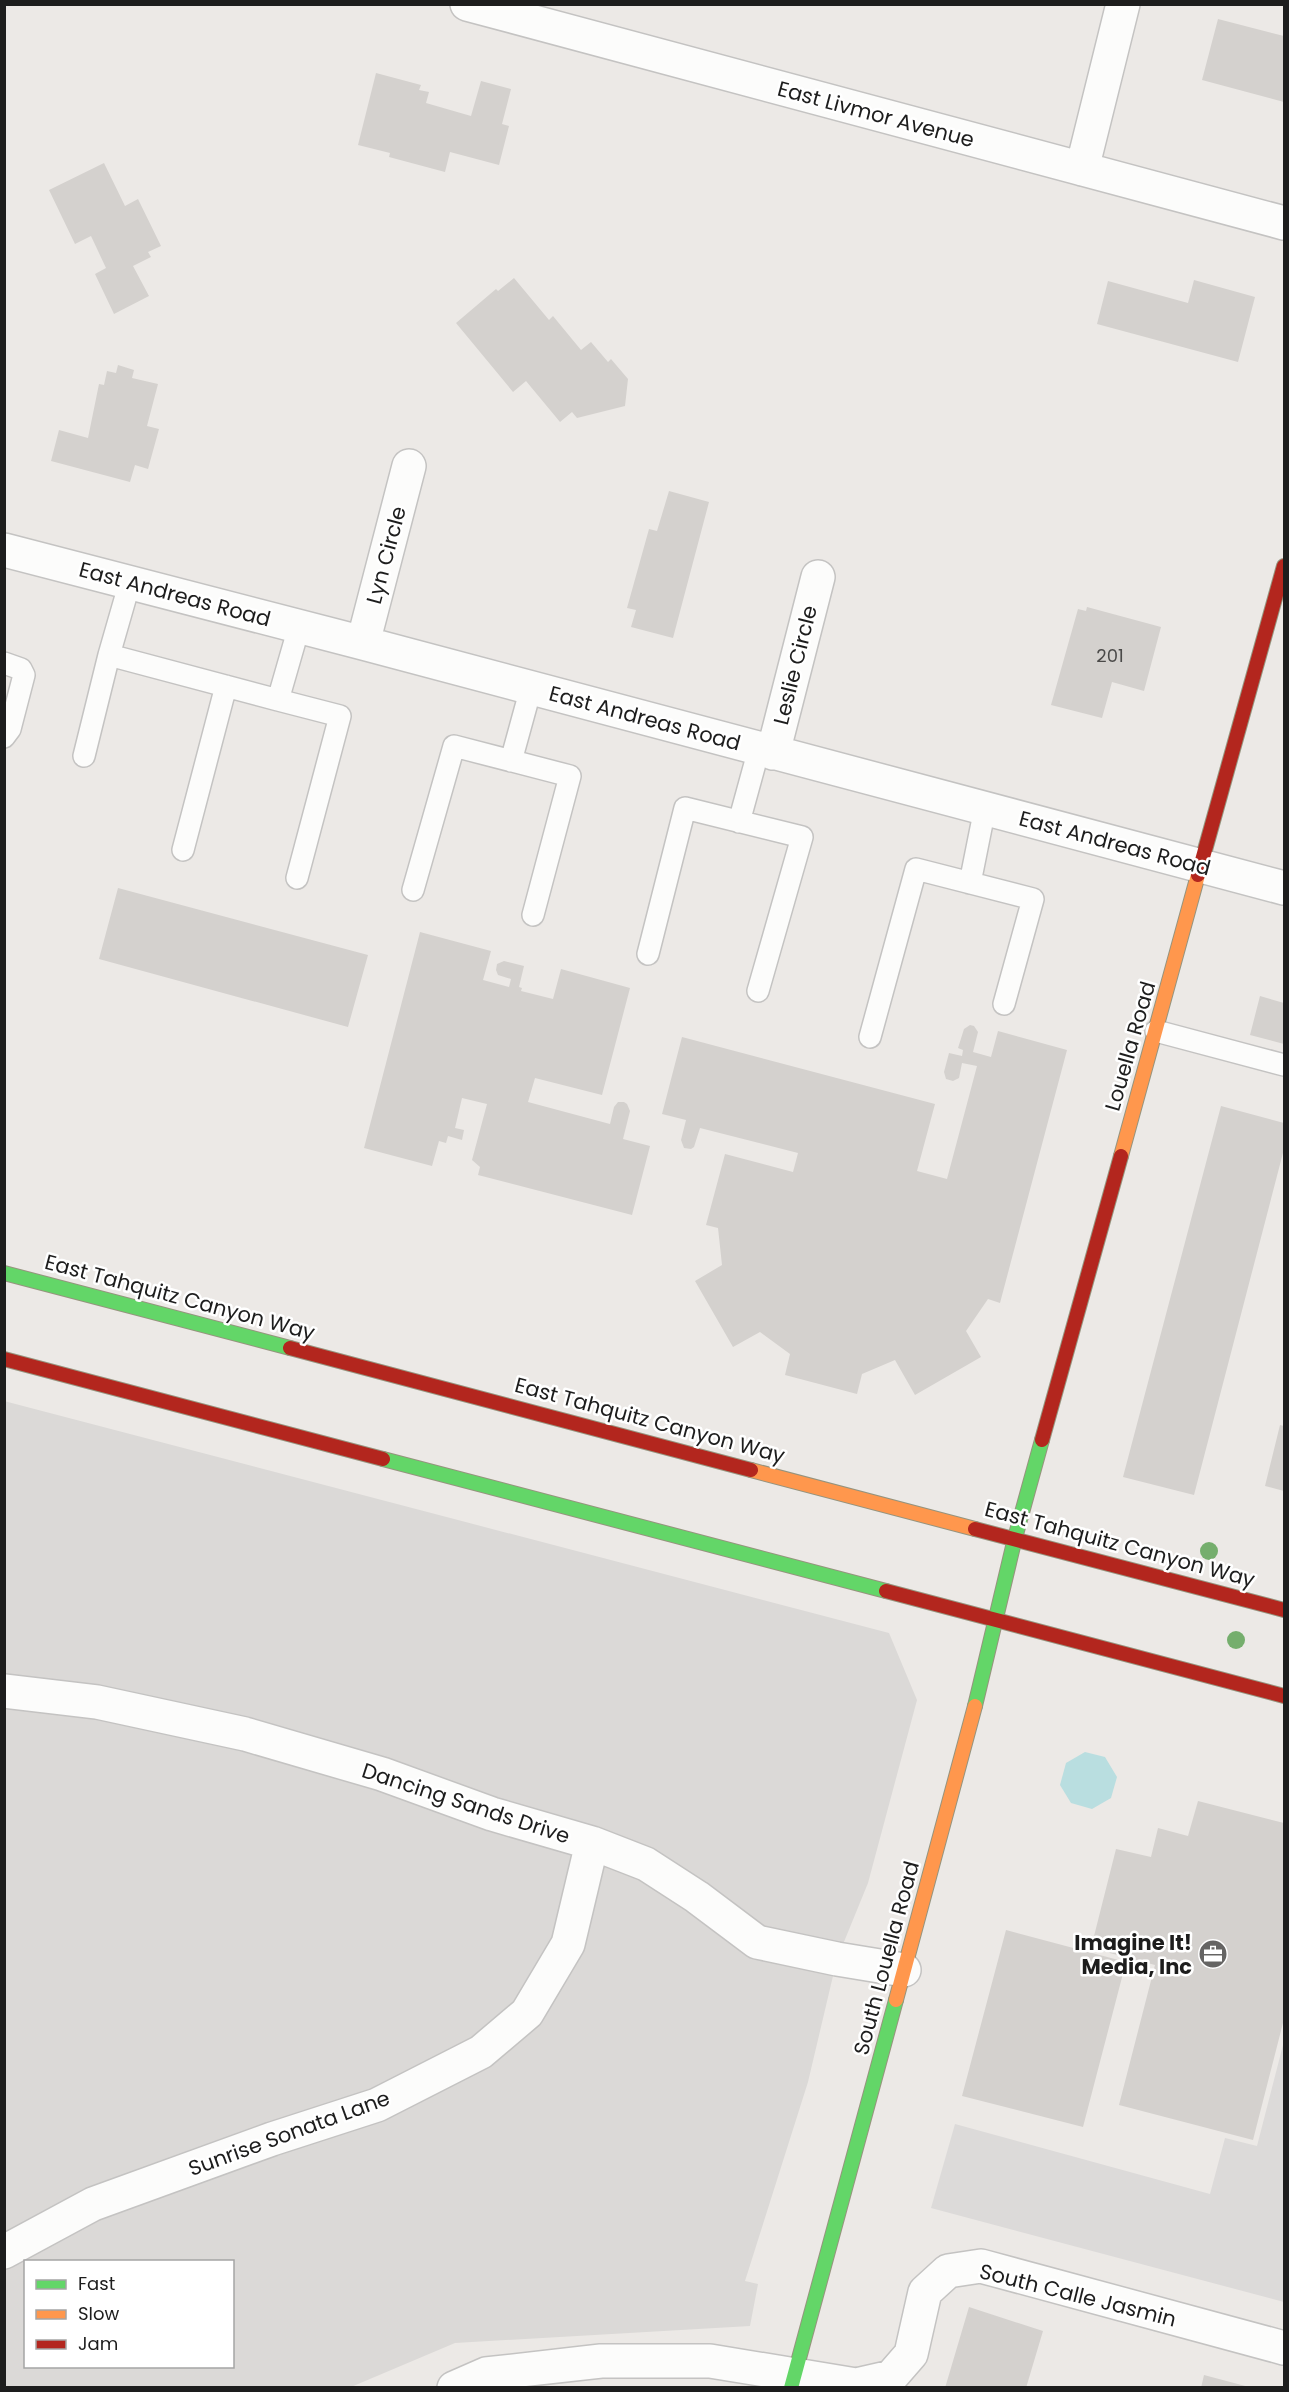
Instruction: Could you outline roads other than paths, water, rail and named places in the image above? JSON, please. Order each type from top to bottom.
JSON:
[{"type":"main road","name":"Louella Road","points":[[1015,1538],[1284,566]]},
{"type":"main road","name":"East Tahquitz Canyon Way","points":[[4,1273],[1284,1610]]},
{"type":"main road","points":[[4,1359],[1284,1696]]},
{"type":"main road","name":"South Louella Road","points":[[793,2381],[996,1622],[1015,1538]]},
{"type":"street","name":"East Livmor Avenue","points":[[467,4],[1284,223]]},
{"type":"street","points":[[1082,169],[1123,4]]},
{"type":"street","name":"Lyn Circle","points":[[363,643],[409,466]]},
{"type":"street","name":"East Andreas Road","points":[[4,550],[1284,888]]},
{"type":"street","name":"Leslie Circle","points":[[766,751],[818,577]]},
{"type":"street","name":"Dancing Sands Drive","points":[[4,1691],[97,1702],[244,1734],[382,1774],[492,1814],[592,1843],[646,1864],[757,1942],[904,1970]]},
{"type":"street","name":"Sunrise Sonata Lane","points":[[4,2252],[93,2204],[272,2139],[377,2104],[481,2052],[527,2013],[568,1944],[592,1843]]},
{"type":"street","name":"South Calle Jasmin","points":[[454,2388],[486,2374],[601,2361],[710,2361],[793,2381],[856,2385],[891,2377],[911,2354],[925,2292],[948,2271],[981,2266],[1284,2348]]},
{"type":"lane","points":[[84,756],[129,582]]},
{"type":"lane","points":[[278,700],[299,627]]},
{"type":"lane","points":[[110,655],[340,716],[297,878]]},
{"type":"lane","points":[[4,663],[21,669],[24,675],[10,729],[4,737]]},
{"type":"lane","points":[[183,850],[226,686]]},
{"type":"lane","points":[[511,761],[531,688]]},
{"type":"lane","points":[[413,890],[454,746],[570,776],[533,915]]},
{"type":"lane","points":[[739,822],[766,751]]},
{"type":"lane","points":[[648,954],[685,808],[802,837],[758,992]]},
{"type":"lane","points":[[970,883],[985,808]]},
{"type":"lane","points":[[870,1037],[916,869],[1033,899],[1004,1004]]},
{"type":"lane","points":[[1156,1031],[1284,1065]]},
{"type":"water","points":[[1085,1752],[1105,1757],[1117,1777],[1111,1798],[1092,1809],[1071,1803],[1060,1785],[1066,1763]]},
{"type":"place","name":"Imagine It! Media, Inc","points":[[1213,1954]]}]
